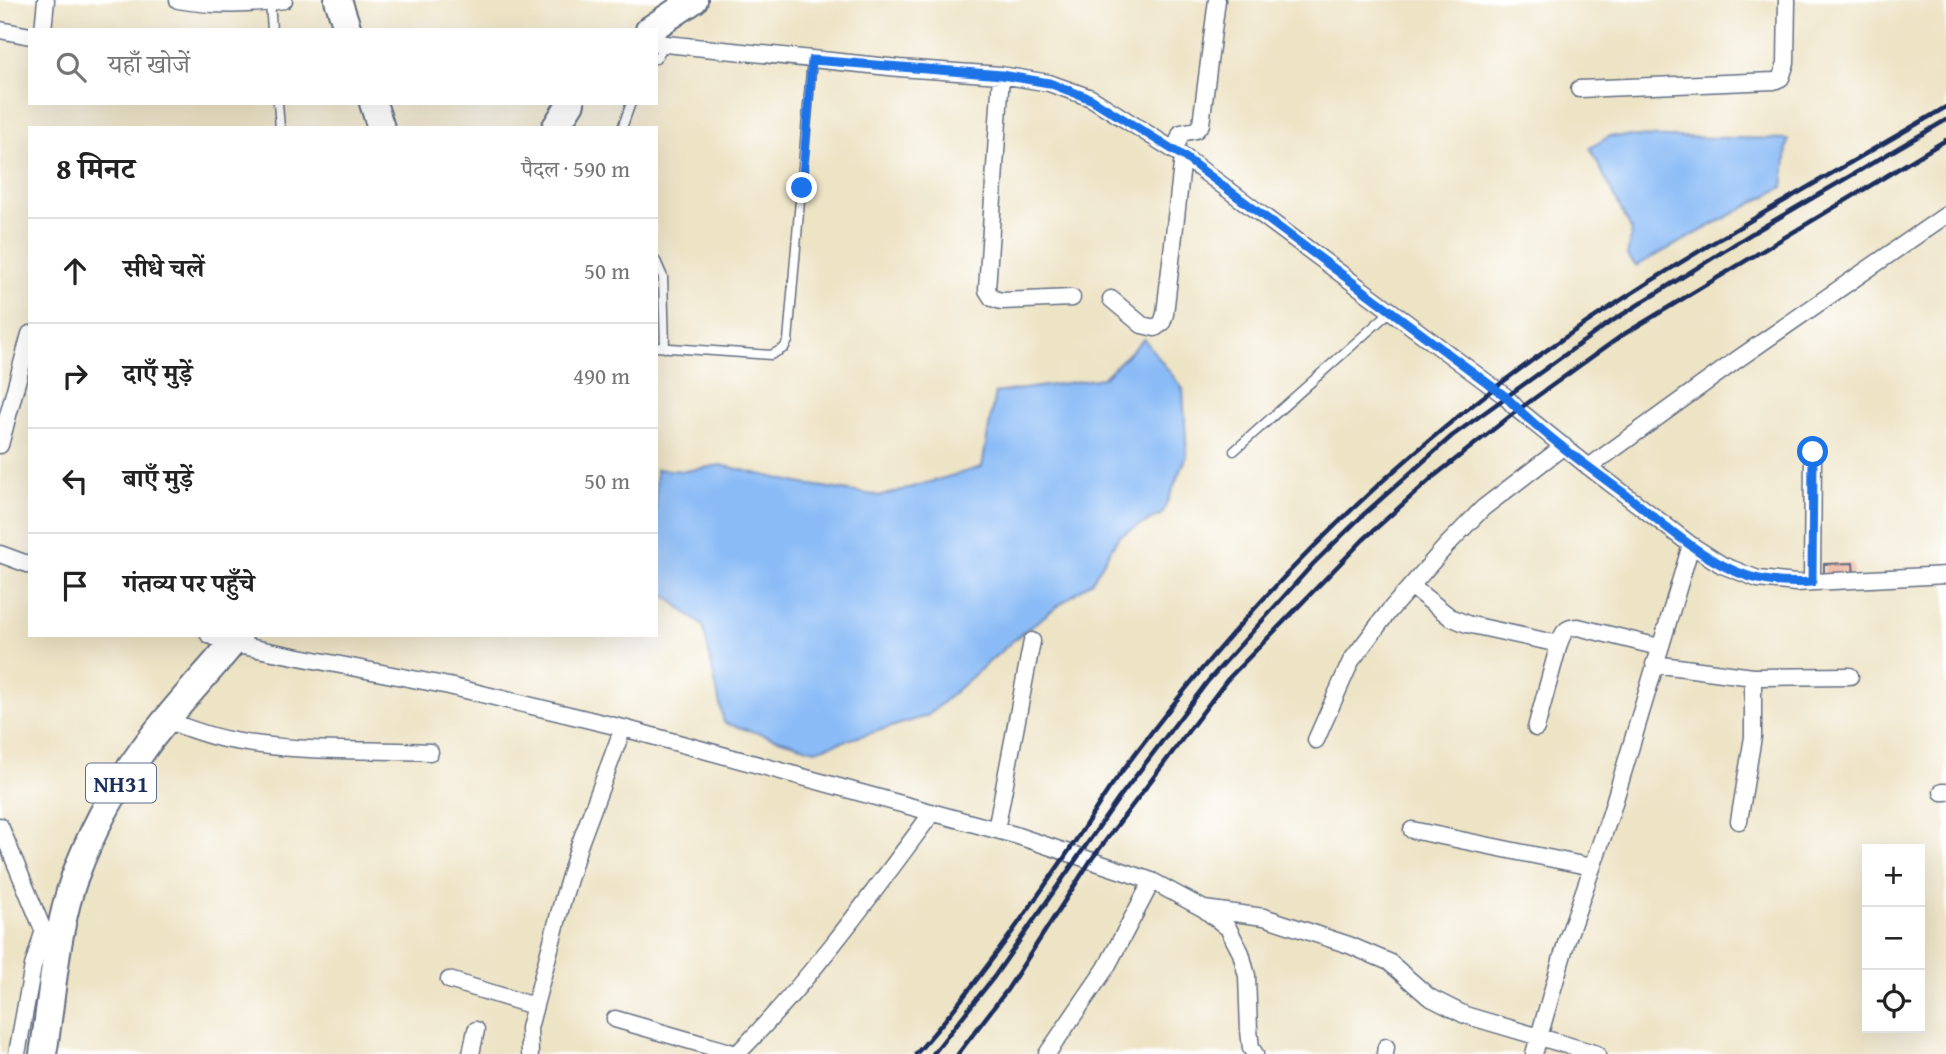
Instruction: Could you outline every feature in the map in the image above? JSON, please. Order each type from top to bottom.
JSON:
[{"type":"highway","points":[[338,0],[347,28]]},
{"type":"highway","points":[[658,42],[694,0]]},
{"type":"highway","points":[[374,105],[380,126]]},
{"type":"highway","points":[[556,126],[570,105]]},
{"type":"highway","name":"NH31","points":[[43,1054],[65,915],[75,877],[93,834],[134,762],[227,638]]},
{"type":"street","points":[[43,28],[46,0]]},
{"type":"street","points":[[178,0],[234,5],[277,1]]},
{"type":"street","points":[[1111,299],[1142,325],[1155,328],[1162,323],[1181,134],[1196,130],[1201,124],[1217,0]]},
{"type":"street","points":[[1579,89],[1774,81],[1781,78],[1786,63],[1787,0]]},
{"type":"street","points":[[0,30],[28,36]]},
{"type":"street","points":[[658,44],[1002,75],[1049,83],[1091,99],[1179,153],[1392,310],[1505,396],[1589,467],[1691,545],[1722,565],[1758,579],[1796,583],[1946,575]]},
{"type":"street","points":[[1002,75],[988,290],[992,298],[1001,301],[1072,298]]},
{"type":"street","points":[[1589,467],[1738,359],[1946,215]]},
{"type":"street","points":[[0,445],[28,341]]},
{"type":"street","points":[[1317,740],[1351,661],[1389,611],[1483,508],[1564,446]]},
{"type":"street","points":[[1812,582],[1813,452]]},
{"type":"street","points":[[1534,1054],[1566,940],[1611,813],[1691,545]]},
{"type":"street","points":[[0,554],[28,564]]},
{"type":"street","points":[[1411,586],[1450,617],[1467,624],[1559,644]]},
{"type":"street","points":[[1536,728],[1559,644],[1563,632],[1569,627],[1660,647]]},
{"type":"street","points":[[227,638],[449,686],[623,728],[996,830],[1152,881],[1204,909],[1227,928],[1241,953],[1247,976],[1251,1048],[1255,1054]]},
{"type":"street","points":[[996,830],[1032,642]]},
{"type":"street","points":[[1654,664],[1753,677],[1850,676]]},
{"type":"street","points":[[1739,821],[1753,737],[1753,677]]},
{"type":"street","points":[[166,720],[205,734],[300,750],[429,752]]},
{"type":"street","points":[[530,1054],[529,1028],[534,1006],[579,846],[623,728]]},
{"type":"street","points":[[615,1019],[736,1054],[780,1010],[818,966],[932,813]]},
{"type":"street","points":[[0,825],[57,961]]},
{"type":"street","points":[[1412,830],[1592,867]]},
{"type":"street","points":[[1047,1054],[1106,968],[1152,881]]},
{"type":"street","points":[[1204,909],[1264,917],[1371,953],[1389,962],[1429,997],[1465,1015],[1597,1054]]},
{"type":"street","points":[[17,1054],[33,966],[43,933]]},
{"type":"street","points":[[449,981],[534,1006]]},
{"type":"street","points":[[471,1054],[477,1030]]},
{"type":"lane","points":[[272,28],[277,1]]},
{"type":"lane","points":[[658,266],[663,277],[661,347],[771,355],[784,348],[788,341],[812,60]]},
{"type":"lane","points":[[278,105],[280,126]]},
{"type":"lane","points":[[623,126],[630,105]]},
{"type":"lane","points":[[1234,450],[1392,310]]},
{"type":"water","points":[[1610,136],[1788,139],[1783,187],[1636,266],[1627,256],[1632,231],[1590,148]]},
{"type":"water","points":[[1144,339],[1183,389],[1187,456],[1162,514],[1119,536],[1092,581],[1023,632],[927,716],[815,750],[724,723],[703,626],[658,590],[658,469],[685,471],[721,465],[798,483],[881,496],[982,467],[995,393],[1103,378]]},
{"type":"building","points":[[1853,563],[1854,575],[1824,576],[1824,564]]},
{"type":"railway","points":[[916,1054],[994,957],[1109,789],[1176,701],[1275,586],[1334,526],[1459,416],[1601,313],[1715,242],[1946,107]]},
{"type":"railway","points":[[933,1054],[994,977],[1119,798],[1208,681],[1313,564],[1363,515],[1452,436],[1609,323],[1751,234],[1946,120]]},
{"type":"railway","points":[[958,1054],[1007,990],[1091,860],[1227,680],[1363,540],[1433,477],[1518,410],[1621,336],[1946,140]]},
{"type":"route","points":[[802,188],[812,60],[1002,75],[1049,83],[1091,99],[1183,156],[1392,310],[1505,396],[1518,410],[1589,467],[1691,545],[1722,565],[1758,579],[1812,582],[1813,452]]}]
